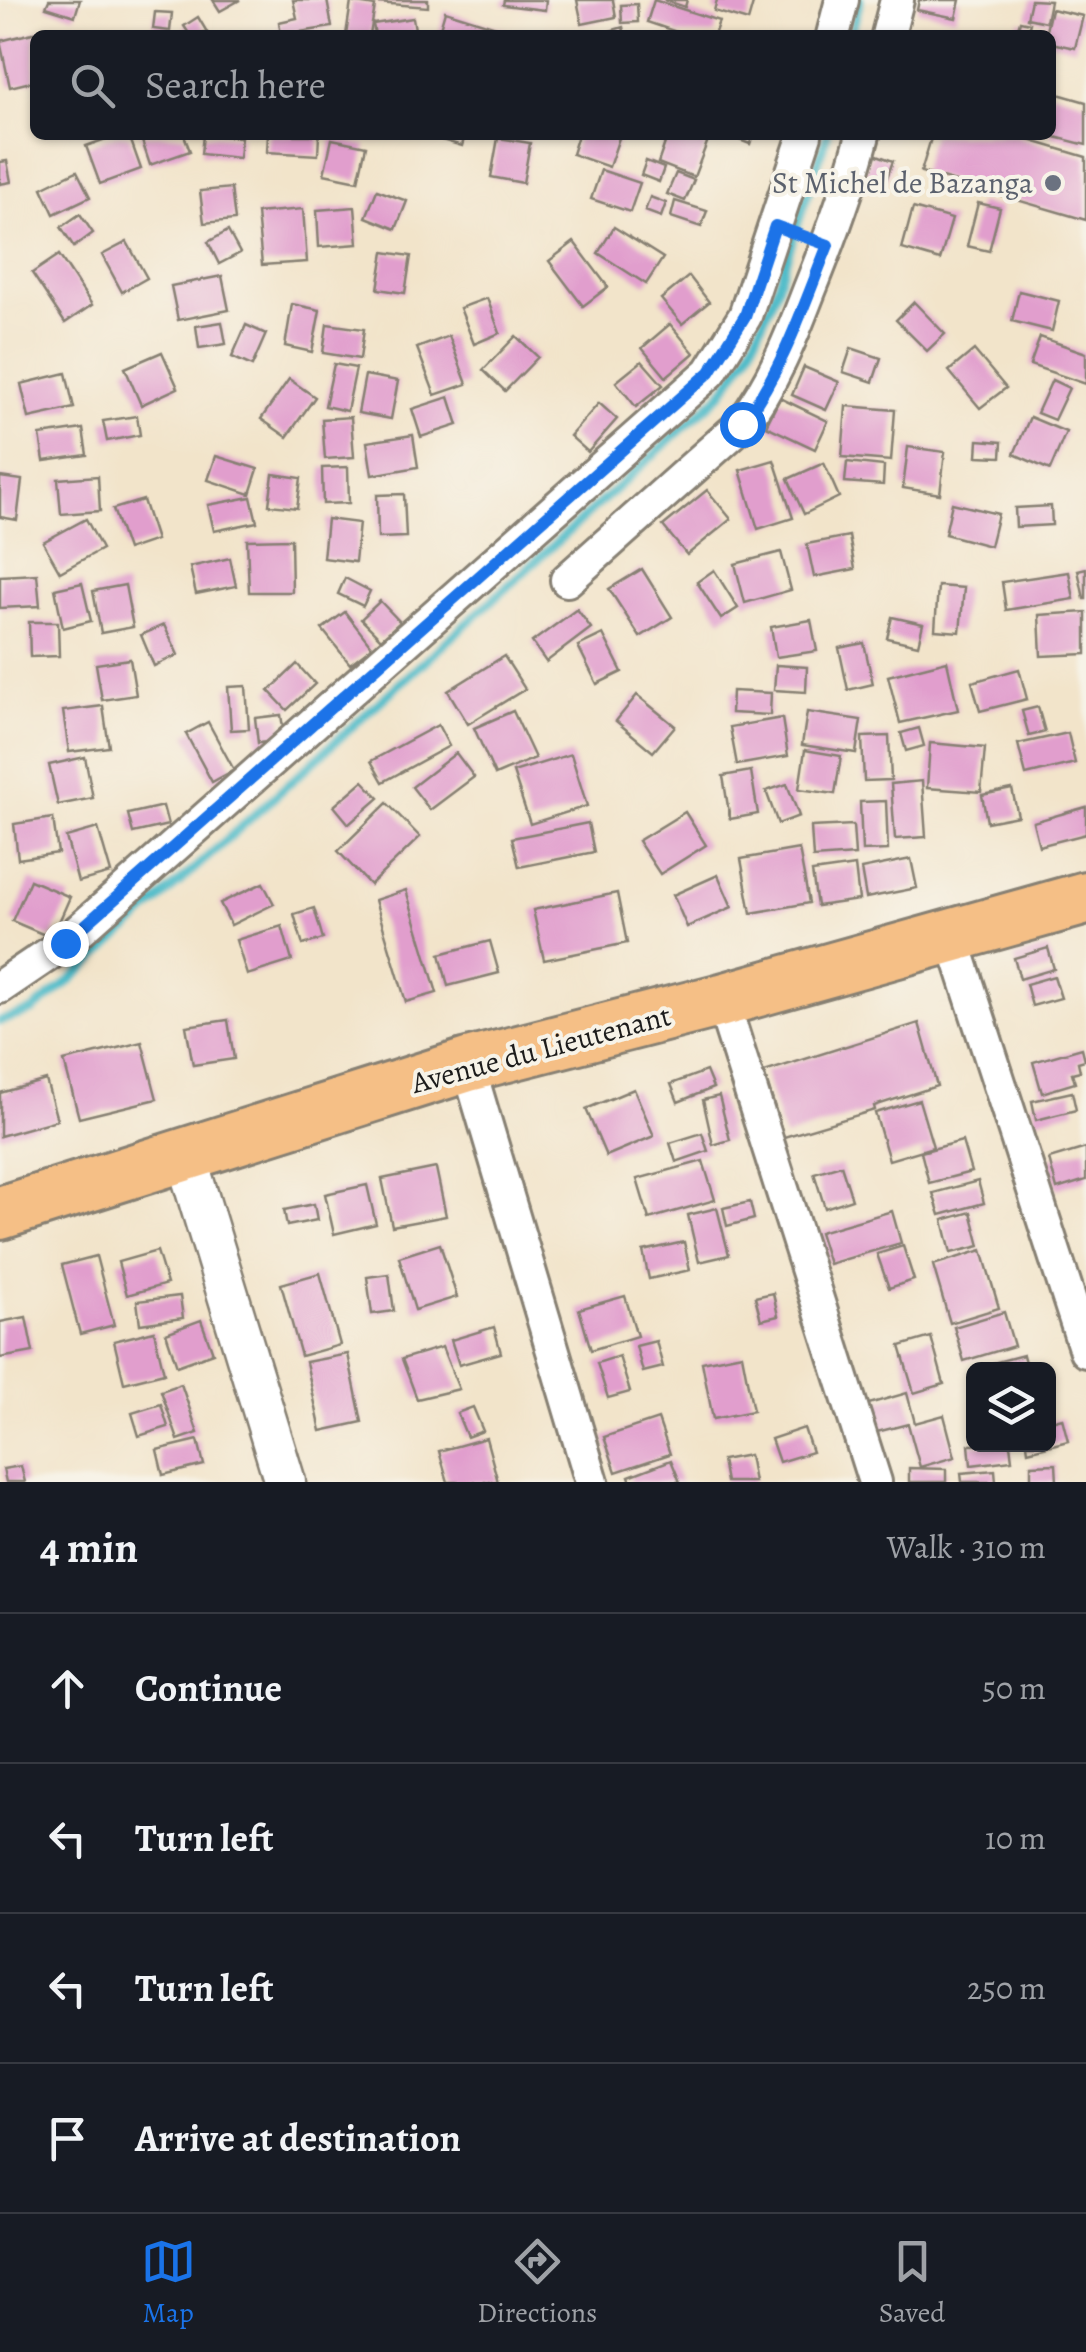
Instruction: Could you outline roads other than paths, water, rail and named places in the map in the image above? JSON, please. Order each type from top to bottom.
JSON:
[{"type":"main road","name":"Avenue du Lieutenant","points":[[0,1213],[468,1065],[722,1000],[1086,898]]},
{"type":"street","points":[[835,30],[842,0]]},
{"type":"street","points":[[889,30],[897,0]]},
{"type":"street","points":[[0,987],[65,943],[710,372],[745,316],[804,140]]},
{"type":"street","points":[[567,580],[742,424],[762,398],[780,364],[828,245],[862,140]]},
{"type":"street","points":[[775,226],[828,245]]},
{"type":"street","points":[[952,937],[1086,1351]]},
{"type":"street","points":[[722,1000],[875,1482]]},
{"type":"street","points":[[468,1065],[592,1482]]},
{"type":"street","points":[[186,1157],[285,1482]]},
{"type":"waterway","points":[[852,30],[860,0]]},
{"type":"waterway","points":[[0,1021],[32,1011],[71,980],[721,394],[748,355],[774,296],[825,140]]},
{"type":"place","name":"St Michel de Bazanga","points":[[1053,183]]}]
